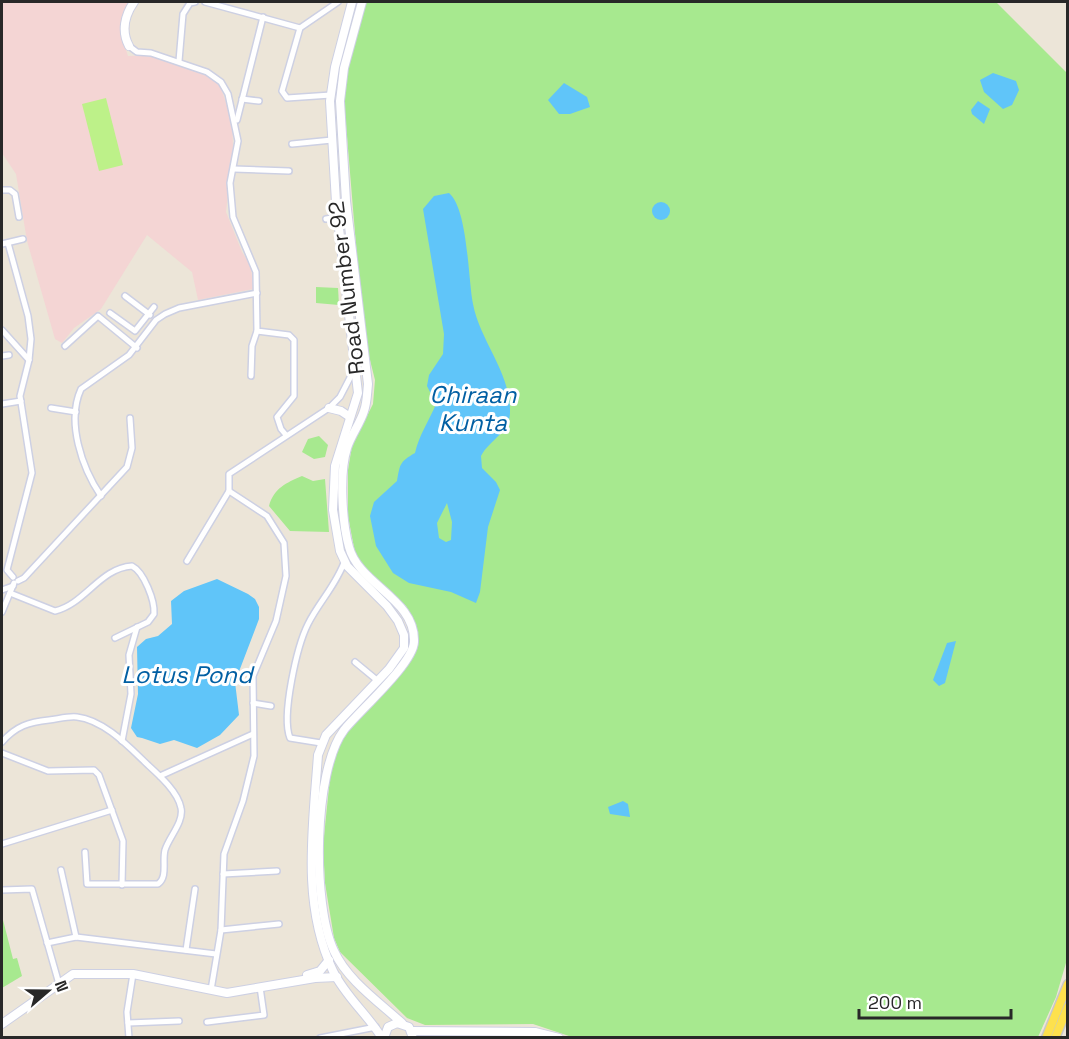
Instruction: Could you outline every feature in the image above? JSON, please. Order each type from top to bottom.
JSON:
[{"type":"main road","points":[[129,46],[124,34],[125,22],[134,2]]},
{"type":"main road","name":"Road Number 92","points":[[351,2],[331,94],[338,217],[358,393],[334,465],[333,500],[340,550],[353,574],[387,606],[404,635],[404,648],[378,681],[321,743],[311,873],[315,916],[329,960],[337,977],[383,1038]]},
{"type":"main road","name":"Road Number 92","points":[[362,2],[344,68],[340,102],[346,203],[368,384],[364,410],[347,448],[344,468],[344,509],[349,548],[358,565],[400,607],[409,623],[414,643],[407,659],[336,742],[329,758],[317,816],[319,875],[330,940],[341,964],[412,1034]]},
{"type":"main road","points":[[337,205],[346,203]]},
{"type":"main road","points":[[329,408],[342,411],[350,417]]},
{"type":"main road","points":[[315,916],[324,914]]},
{"type":"main road","points":[[220,991],[316,973],[329,960]]},
{"type":"main road","points":[[2,1024],[73,974],[133,974],[227,993],[315,978],[337,977]]},
{"type":"main road","points":[[1046,1038],[1068,984]]},
{"type":"main road","points":[[1055,1038],[1068,1007]]},
{"type":"main road","points":[[383,1038],[388,1027],[402,1023]]},
{"type":"main road","points":[[412,1034],[535,1032],[559,1038]]},
{"type":"street","points":[[178,61],[183,14],[190,3],[195,2]]},
{"type":"street","points":[[205,2],[300,28]]},
{"type":"street","points":[[331,94],[287,98],[282,91],[300,28],[338,2]]},
{"type":"street","points":[[236,123],[263,17]]},
{"type":"street","points":[[129,46],[137,52],[151,52],[207,72],[221,82],[228,94],[238,141],[231,183],[233,221],[253,261],[257,293],[257,331],[252,346],[251,376]]},
{"type":"street","points":[[242,99],[259,101]]},
{"type":"street","points":[[292,144],[332,140]]},
{"type":"street","points":[[234,169],[289,171]]},
{"type":"street","points":[[2,190],[10,190],[15,194],[19,217]]},
{"type":"street","points":[[326,219],[338,217]]},
{"type":"street","points":[[2,244],[23,239]]},
{"type":"street","points":[[8,243],[28,316],[31,339],[29,360],[21,390],[21,402],[32,473],[4,568],[14,582]]},
{"type":"street","points":[[101,496],[87,476],[78,445],[76,412],[78,396],[87,384],[137,348],[156,320],[179,308],[257,293]]},
{"type":"street","points":[[125,296],[156,320]]},
{"type":"street","points":[[108,325],[112,315],[134,331],[154,307]]},
{"type":"street","points":[[65,346],[90,320],[98,316],[137,348]]},
{"type":"street","points":[[2,330],[29,360]]},
{"type":"street","points":[[257,331],[289,335],[294,340],[294,396],[277,417],[280,429],[286,435]]},
{"type":"street","points":[[2,356],[9,355]]},
{"type":"street","points":[[187,561],[229,490],[230,474],[329,408],[346,387],[356,363]]},
{"type":"street","points":[[2,404],[21,402]]},
{"type":"street","points":[[51,408],[76,412]]},
{"type":"street","points":[[2,590],[24,578],[122,474],[131,459],[130,418]]},
{"type":"street","points":[[211,990],[220,930],[224,854],[243,801],[254,756],[253,676],[276,621],[286,576],[284,543],[267,516],[229,490]]},
{"type":"street","points":[[321,743],[290,738],[289,700],[297,655],[305,632],[340,573],[345,560]]},
{"type":"street","points":[[10,592],[55,611],[71,606],[109,574],[132,566],[138,570],[154,609],[153,617],[115,638]]},
{"type":"street","points":[[340,573],[353,574]]},
{"type":"street","points":[[2,612],[14,582]]},
{"type":"street","points":[[122,741],[131,694],[129,655],[137,627]]},
{"type":"street","points":[[355,662],[378,681]]},
{"type":"street","points":[[253,703],[271,706]]},
{"type":"street","points":[[2,742],[11,732],[27,722],[77,717],[98,725],[122,741],[160,776],[181,808],[179,821],[164,855],[164,878],[153,885],[87,884],[85,852]]},
{"type":"street","points":[[160,776],[254,734]]},
{"type":"street","points":[[2,753],[48,771],[94,770],[99,775],[123,841],[122,885]]},
{"type":"street","points":[[2,844],[112,810]]},
{"type":"street","points":[[61,870],[76,937]]},
{"type":"street","points":[[224,874],[277,871]]},
{"type":"street","points":[[2,890],[32,889],[59,984]]},
{"type":"street","points":[[186,950],[195,889]]},
{"type":"street","points":[[220,930],[279,924]]},
{"type":"street","points":[[47,943],[76,937],[216,954]]},
{"type":"street","points":[[129,1038],[127,1012],[133,974]]},
{"type":"street","points":[[207,1022],[264,1015],[260,987]]},
{"type":"street","points":[[119,1012],[127,1012]]},
{"type":"street","points":[[128,1023],[178,1021]]},
{"type":"street","points":[[320,1038],[376,1027]]},
{"type":"shaded area","points":[[2,2],[128,2],[120,31],[128,56],[155,55],[210,75],[220,85],[232,121],[233,146],[226,212],[242,252],[251,266],[253,289],[198,300],[192,272],[147,235],[101,309],[74,328],[62,343],[55,339],[27,241],[16,174],[2,153]]},
{"type":"green space","points":[[366,2],[996,2],[1068,74],[1068,956],[1056,997],[1038,1037],[575,1038],[533,1024],[425,1025],[407,1018],[340,952],[334,938],[325,883],[323,846],[332,758],[346,734],[413,656],[418,647],[418,635],[406,606],[362,565],[355,553],[348,516],[348,470],[352,446],[373,404],[375,380],[365,340],[343,88]]},
{"type":"green space","points":[[106,98],[123,165],[99,171],[82,104]]},
{"type":"green space","points":[[316,287],[338,288],[339,305],[316,303]]},
{"type":"green space","points":[[319,436],[328,445],[325,457],[314,459],[302,452],[308,439]]},
{"type":"green space","points":[[302,476],[313,481],[325,479],[329,532],[290,531],[269,506],[277,490]]},
{"type":"green space","points":[[2,916],[13,959],[17,958],[22,976],[2,988]]},
{"type":"water","points":[[993,73],[1016,81],[1019,90],[1012,105],[1003,109],[984,92],[980,80]]},
{"type":"water","points":[[564,83],[587,97],[590,107],[570,114],[559,114],[548,100]]},
{"type":"water","points":[[978,101],[990,109],[984,124],[972,114],[971,110]]},
{"type":"water","name":"Chiraan Kunta","points":[[449,193],[460,214],[464,229],[473,304],[482,331],[501,370],[509,398],[510,412],[507,425],[481,456],[482,468],[496,482],[500,490],[488,527],[480,592],[476,603],[451,592],[409,583],[393,573],[376,546],[370,516],[374,502],[397,481],[401,464],[415,453],[436,404],[427,386],[429,375],[443,354],[444,334],[423,209],[434,196]],"holes":[[[447,503],[452,522],[451,540],[446,542],[439,538],[437,523]]]},
{"type":"water","points":[[657,202],[665,202],[670,207],[668,218],[657,220],[652,215],[652,207]]},
{"type":"water","name":"Lotus Pond","points":[[217,579],[248,594],[255,599],[259,607],[259,619],[235,682],[239,715],[220,735],[197,748],[174,740],[160,744],[137,737],[131,728],[138,694],[137,647],[146,639],[158,636],[172,624],[171,601],[184,591]]},
{"type":"water","points":[[956,641],[945,683],[939,686],[933,680],[947,643]]},
{"type":"water","points":[[623,801],[628,804],[630,817],[610,814],[608,807]]}]
